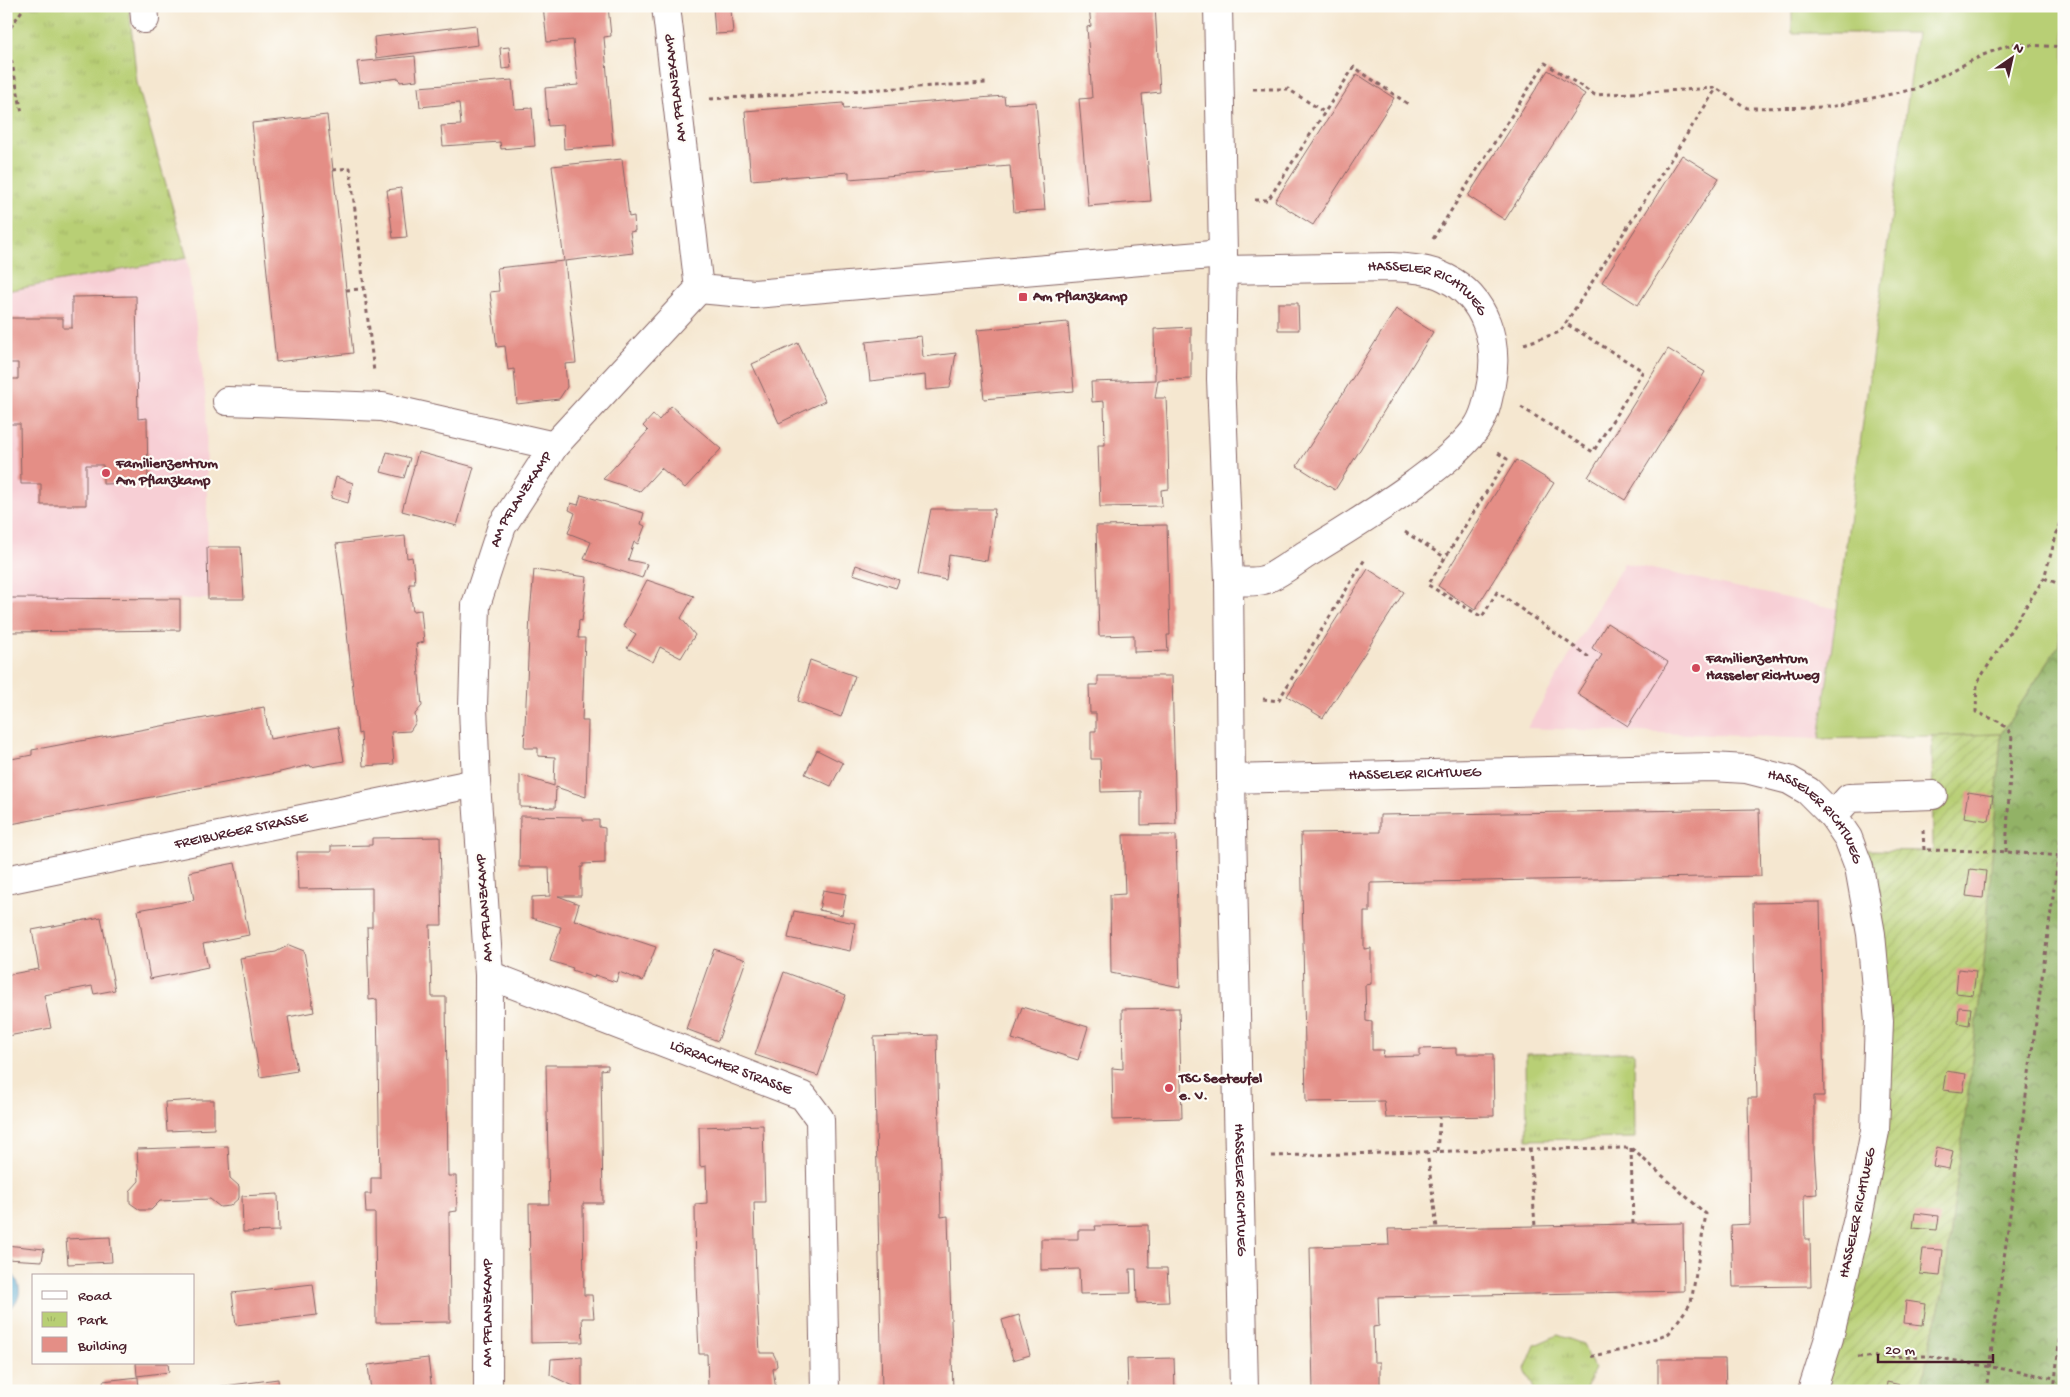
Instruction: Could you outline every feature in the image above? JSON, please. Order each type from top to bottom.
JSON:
[{"type":"street","name":"AM PFLANZKAMP","points":[[488,1391],[489,975],[476,783],[473,707],[476,605],[502,526],[554,446],[699,289],[666,6]]},
{"type":"street","name":"HASSELER RICHTWEG","points":[[1218,6],[1223,262],[1221,379],[1229,581],[1231,779],[1244,1391]]},
{"type":"street","name":"HASSELER RICHTWEG","points":[[1223,262],[1415,268],[1447,278],[1463,290],[1490,326],[1495,353],[1490,390],[1484,415],[1470,436],[1440,465],[1375,513],[1264,580],[1229,581]]},
{"type":"street","points":[[699,289],[754,294],[1223,262]]},
{"type":"street","name":"AM PFLANZKAMP","points":[[227,401],[382,407],[554,446]]},
{"type":"street","name":"HASSELER RICHTWEG","points":[[1231,779],[1712,767],[1746,769],[1789,780],[1808,791],[1833,816],[1848,838],[1859,867],[1871,934],[1879,1021],[1875,1130],[1858,1218],[1812,1391]]},
{"type":"street","name":"FREIBURGER STRASSE","points":[[6,880],[476,783]]},
{"type":"street","points":[[1833,816],[1849,798],[1927,795]]},
{"type":"street","name":"LÖRRACHER STRASSE","points":[[489,975],[803,1096],[820,1119],[825,1391]]},
{"type":"path","points":[[6,34],[25,6]]},
{"type":"path","points":[[1415,268],[1545,63],[1594,95],[1716,88],[1747,108],[1830,107],[1915,89],[1983,55],[2012,44],[2064,47]]},
{"type":"path","points":[[6,55],[11,58],[22,113]]},
{"type":"path","points":[[1222,202],[1268,200],[1354,67],[1408,104]]},
{"type":"path","points":[[677,101],[986,83]]},
{"type":"path","points":[[1495,353],[1560,332],[1716,88]]},
{"type":"path","points":[[1220,89],[1288,89],[1324,112]]},
{"type":"path","points":[[333,170],[350,168],[372,366],[382,407]]},
{"type":"path","points":[[346,290],[364,289]]},
{"type":"path","points":[[1490,390],[1508,399],[1593,452],[1643,371],[1566,323]]},
{"type":"path","points":[[1470,436],[1508,459],[1428,585],[1482,617],[1497,592],[1590,658]]},
{"type":"path","points":[[2006,852],[2012,734],[2000,722],[1976,712],[1977,683],[2044,578],[2064,508]]},
{"type":"path","points":[[1375,513],[1446,558]]},
{"type":"path","points":[[1230,696],[1278,701],[1367,556]]},
{"type":"path","points":[[2044,578],[2064,586]]},
{"type":"path","points":[[1927,795],[1924,850],[2006,852],[2064,856]]},
{"type":"path","points":[[1986,1391],[2064,815]]},
{"type":"path","points":[[1437,1151],[1440,1117]]},
{"type":"path","points":[[1239,1158],[1427,1151],[1631,1148],[1706,1214],[1691,1302],[1669,1333],[1627,1349],[1589,1357]]},
{"type":"path","points":[[1631,1148],[1633,1225]]},
{"type":"path","points":[[1530,1149],[1535,1227]]},
{"type":"path","points":[[1427,1151],[1437,1228]]},
{"type":"path","points":[[2054,1391],[2064,1295]]},
{"type":"path","points":[[1822,1357],[1928,1356],[2055,1378]]},
{"type":"shaded area","name":"Familienzentrum Am Pflanzkamp","points":[[187,258],[206,400],[208,599],[6,598],[6,291]]},
{"type":"shaded area","name":"Familienzentrum Hasseler Richtweg","points":[[1624,563],[1838,609],[1819,739],[1527,728]]},
{"type":"green space","points":[[6,6],[129,6],[137,83],[187,258],[6,291]]},
{"type":"green space","points":[[1792,6],[2064,6],[2064,574],[2059,645],[2001,734],[1819,739],[1917,33],[1792,33]]},
{"type":"green space","points":[[2064,574],[2064,1391],[1920,1391],[1944,1286],[1984,962],[2001,734],[2059,645]]},
{"type":"green space","points":[[2001,734],[1984,962],[1944,1286],[1920,1391],[1820,1391],[1883,1127],[1866,850],[1933,851],[1932,736]]},
{"type":"green space","points":[[1634,1052],[1635,1138],[1527,1140],[1526,1054]]},
{"type":"green space","points":[[1558,1335],[1583,1344],[1594,1368],[1585,1391],[1535,1391],[1525,1369],[1535,1345]]},
{"type":"water","points":[[6,1269],[16,1278],[20,1290],[16,1302],[6,1310]]},
{"type":"building","points":[[543,6],[608,6],[611,36],[604,37],[613,145],[564,149],[563,125],[548,126],[545,88],[578,85],[573,40],[547,42]]},
{"type":"building","points":[[713,6],[765,6],[765,8],[731,10],[733,33],[715,34]]},
{"type":"building","points":[[1089,6],[1155,6],[1160,92],[1142,94],[1151,201],[1088,206],[1079,99],[1092,98],[1087,27],[1091,26]]},
{"type":"building","points":[[476,25],[478,45],[376,58],[374,37]]},
{"type":"building","points":[[509,47],[511,68],[502,69],[500,48]]},
{"type":"building","points":[[415,56],[417,80],[400,82],[399,78],[360,83],[357,62]]},
{"type":"building","points":[[1548,70],[1585,94],[1505,220],[1468,196]]},
{"type":"building","points":[[1357,74],[1394,98],[1313,225],[1275,201]]},
{"type":"building","points":[[512,80],[515,109],[532,108],[535,146],[501,149],[500,142],[443,146],[441,126],[461,125],[459,103],[420,107],[418,87]]},
{"type":"building","points":[[1004,96],[1005,104],[1036,102],[1045,210],[1014,212],[1010,166],[849,179],[849,172],[751,180],[745,111],[843,103],[844,109]]},
{"type":"building","points":[[327,115],[353,353],[276,362],[252,123]]},
{"type":"building","points":[[1682,155],[1719,178],[1638,305],[1602,282]]},
{"type":"building","points":[[622,159],[629,217],[634,216],[635,231],[630,232],[633,253],[565,261],[576,363],[565,364],[567,387],[559,399],[517,404],[514,369],[508,370],[505,346],[497,347],[490,292],[499,291],[497,268],[564,261],[552,166]]},
{"type":"building","points":[[401,188],[407,237],[393,238],[387,190]]},
{"type":"building","points":[[136,296],[138,419],[147,418],[148,483],[103,484],[103,465],[86,465],[86,505],[41,505],[41,484],[21,484],[20,424],[6,424],[6,379],[18,379],[18,363],[6,363],[6,318],[63,318],[63,328],[72,328],[72,297]]},
{"type":"building","points":[[1278,303],[1298,303],[1299,330],[1278,330]]},
{"type":"building","points":[[1396,309],[1433,332],[1335,490],[1297,466]]},
{"type":"building","points":[[1068,322],[1074,391],[984,399],[977,330]]},
{"type":"building","points":[[1191,327],[1191,379],[1158,380],[1155,398],[1166,398],[1169,489],[1161,490],[1162,506],[1100,507],[1098,445],[1105,445],[1104,401],[1092,402],[1091,382],[1155,380],[1154,329]]},
{"type":"building","points":[[921,336],[923,357],[956,353],[950,388],[926,390],[925,375],[870,381],[866,342]]},
{"type":"building","points":[[798,343],[825,401],[779,423],[752,364]]},
{"type":"building","points":[[1668,349],[1705,372],[1625,500],[1588,477]]},
{"type":"building","points":[[671,406],[721,449],[685,488],[661,468],[640,491],[603,479],[648,431],[643,426],[653,415],[659,420]]},
{"type":"building","points":[[387,452],[410,458],[404,478],[381,472]]},
{"type":"building","points":[[418,452],[474,467],[457,526],[402,511]]},
{"type":"building","points":[[1516,460],[1554,483],[1475,610],[1438,586]]},
{"type":"building","points":[[336,477],[353,483],[348,503],[331,498]]},
{"type":"building","points":[[581,495],[644,513],[641,524],[645,526],[638,544],[634,542],[628,560],[647,564],[642,578],[584,559],[591,542],[568,533],[575,513],[569,510],[571,503],[578,505]]},
{"type":"building","points":[[931,509],[995,509],[987,561],[949,555],[946,580],[918,574]]},
{"type":"building","points":[[1167,525],[1170,635],[1167,635],[1168,651],[1134,652],[1134,635],[1099,636],[1096,526]]},
{"type":"building","points":[[405,536],[407,558],[412,557],[414,570],[415,584],[409,584],[413,611],[421,610],[424,642],[416,644],[422,706],[415,714],[416,722],[410,731],[391,732],[394,764],[363,766],[361,733],[358,734],[336,544]]},
{"type":"building","points":[[207,547],[241,547],[244,599],[208,599]]},
{"type":"building","points":[[856,565],[899,580],[896,588],[853,574]]},
{"type":"building","points":[[1368,569],[1404,592],[1323,718],[1287,696]]},
{"type":"building","points":[[534,570],[587,577],[582,621],[579,620],[578,638],[585,638],[582,721],[588,721],[586,797],[556,787],[555,808],[520,807],[520,775],[554,786],[555,757],[538,756],[538,748],[524,748],[530,614]]},
{"type":"building","points":[[647,580],[694,596],[681,618],[695,635],[681,658],[660,647],[653,662],[627,648],[636,634],[623,626]]},
{"type":"building","points":[[9,598],[180,599],[180,630],[9,632]]},
{"type":"building","points":[[1607,623],[1668,662],[1628,726],[1577,694],[1602,655],[1592,648]]},
{"type":"building","points":[[810,660],[855,676],[841,717],[798,701]]},
{"type":"building","points":[[1098,676],[1172,676],[1176,824],[1141,825],[1141,791],[1101,792],[1100,759],[1091,759],[1091,731],[1096,731],[1096,713],[1090,713],[1089,685],[1098,685]]},
{"type":"building","points":[[264,707],[270,739],[338,727],[344,761],[311,767],[310,765],[6,825],[6,760],[32,755],[32,750]]},
{"type":"building","points":[[817,750],[843,763],[831,786],[805,774]]},
{"type":"building","points":[[1968,792],[1993,796],[1989,821],[1964,817]]},
{"type":"building","points":[[1759,809],[1761,876],[1370,883],[1370,912],[1364,912],[1364,949],[1371,948],[1371,984],[1365,985],[1366,1021],[1372,1022],[1372,1050],[1384,1050],[1383,1057],[1420,1056],[1420,1049],[1456,1048],[1456,1054],[1493,1054],[1494,1116],[1386,1118],[1384,1101],[1306,1102],[1301,833],[1380,832],[1380,815]]},
{"type":"building","points":[[520,816],[583,817],[583,820],[599,820],[599,827],[605,828],[605,863],[583,864],[583,867],[581,867],[581,896],[558,896],[579,904],[574,920],[656,947],[643,981],[619,972],[616,982],[595,975],[594,978],[572,970],[573,968],[550,961],[561,927],[532,918],[532,897],[550,896],[549,867],[519,867]]},
{"type":"building","points":[[1123,835],[1176,835],[1180,987],[1111,973],[1110,895],[1125,894]]},
{"type":"building","points":[[440,837],[442,925],[430,925],[432,997],[446,997],[448,1176],[456,1176],[457,1211],[449,1212],[450,1322],[376,1323],[375,1213],[366,1213],[365,1194],[371,1194],[371,1178],[380,1178],[377,999],[369,1000],[367,927],[372,927],[372,888],[298,889],[297,852],[331,852],[331,846],[372,845],[372,838]]},
{"type":"building","points":[[235,863],[249,935],[203,944],[208,967],[150,979],[138,910],[194,900],[189,872]]},
{"type":"building","points":[[1970,869],[1986,871],[1983,898],[1966,896]]},
{"type":"building","points":[[823,890],[846,894],[842,915],[819,910]]},
{"type":"building","points":[[1820,902],[1824,1096],[1814,1096],[1814,1149],[1817,1194],[1804,1195],[1805,1239],[1810,1239],[1811,1286],[1733,1287],[1731,1225],[1750,1224],[1748,1098],[1757,1098],[1753,903]]},
{"type":"building","points":[[794,911],[855,923],[850,951],[788,938]]},
{"type":"building","points":[[101,917],[115,990],[94,994],[92,986],[44,995],[51,1028],[8,1036],[6,1026],[6,975],[39,969],[32,930]]},
{"type":"building","points":[[289,945],[304,951],[314,1012],[288,1017],[297,1071],[260,1077],[240,958],[276,952]]},
{"type":"building","points":[[714,949],[746,960],[718,1041],[686,1029]]},
{"type":"building","points":[[1958,969],[1976,971],[1973,995],[1956,993]]},
{"type":"building","points":[[784,972],[846,995],[818,1076],[755,1055]]},
{"type":"building","points":[[1022,1007],[1088,1027],[1078,1060],[1012,1039]]},
{"type":"building","points":[[1959,1007],[1971,1008],[1969,1025],[1958,1023]]},
{"type":"building","points":[[1179,1008],[1182,1118],[1113,1120],[1112,1068],[1123,1069],[1122,1009]]},
{"type":"building","points":[[937,1035],[941,1217],[948,1216],[953,1391],[882,1391],[874,1037]]},
{"type":"building","points":[[546,1065],[608,1065],[608,1069],[601,1070],[603,1203],[583,1203],[584,1295],[592,1295],[594,1318],[582,1318],[583,1342],[531,1343],[529,1204],[549,1204]]},
{"type":"building","points":[[1946,1071],[1966,1074],[1963,1092],[1943,1090]]},
{"type":"building","points":[[214,1100],[214,1129],[167,1131],[165,1102]]},
{"type":"building","points":[[763,1125],[765,1202],[754,1202],[756,1278],[760,1353],[773,1353],[776,1359],[777,1366],[773,1369],[776,1391],[696,1391],[696,1388],[708,1388],[707,1354],[699,1354],[696,1280],[695,1204],[707,1203],[706,1166],[700,1167],[699,1127]]},
{"type":"building","points":[[228,1146],[230,1178],[239,1186],[239,1198],[230,1206],[220,1207],[210,1199],[160,1201],[151,1210],[140,1210],[130,1203],[130,1191],[139,1181],[137,1149]]},
{"type":"building","points":[[1937,1147],[1953,1151],[1949,1169],[1933,1166]]},
{"type":"building","points":[[278,1194],[279,1231],[243,1232],[242,1196]]},
{"type":"building","points":[[1915,1213],[1939,1216],[1937,1230],[1913,1228]]},
{"type":"building","points":[[1683,1223],[1684,1291],[1378,1297],[1379,1326],[1373,1327],[1374,1362],[1380,1362],[1380,1391],[1313,1391],[1310,1247],[1389,1245],[1388,1229]]},
{"type":"building","points":[[1148,1225],[1149,1268],[1167,1268],[1169,1302],[1137,1303],[1136,1269],[1130,1269],[1131,1293],[1080,1294],[1079,1269],[1041,1270],[1041,1239],[1078,1239],[1078,1230],[1096,1230],[1095,1226]]},
{"type":"building","points":[[110,1237],[112,1262],[68,1264],[66,1239]]},
{"type":"building","points":[[6,1245],[44,1249],[42,1261],[6,1259]]},
{"type":"building","points":[[1923,1249],[1943,1250],[1940,1276],[1920,1274]]},
{"type":"building","points":[[313,1284],[317,1315],[236,1325],[232,1293]]},
{"type":"building","points":[[1906,1301],[1926,1304],[1923,1325],[1904,1323]]},
{"type":"building","points":[[1019,1315],[1030,1355],[1013,1360],[1002,1320]]},
{"type":"building","points":[[582,1357],[582,1390],[550,1375],[551,1359]]},
{"type":"building","points":[[428,1358],[432,1391],[371,1391],[368,1365]]},
{"type":"building","points":[[1174,1358],[1175,1391],[1128,1391],[1127,1359]]},
{"type":"building","points":[[1658,1359],[1725,1359],[1726,1391],[1658,1391]]},
{"type":"building","points":[[136,1364],[168,1364],[169,1372],[137,1376]]},
{"type":"building","points":[[138,1377],[139,1391],[105,1391],[103,1381]]},
{"type":"building","points":[[278,1379],[279,1391],[193,1391],[193,1390]]},
{"type":"building","points":[[1887,1382],[1905,1386],[1904,1391],[1886,1391]]},
{"type":"place","name":"Am Pflanzkamp","points":[[1023,297]]},
{"type":"place","name":"Familienzentrum Am Pflanzkamp","points":[[106,473]]},
{"type":"place","name":"Familienzentrum Hasseler Richtweg","points":[[1696,668]]},
{"type":"place","name":"TSC Seeteufel e. V.","points":[[1169,1088]]}]
